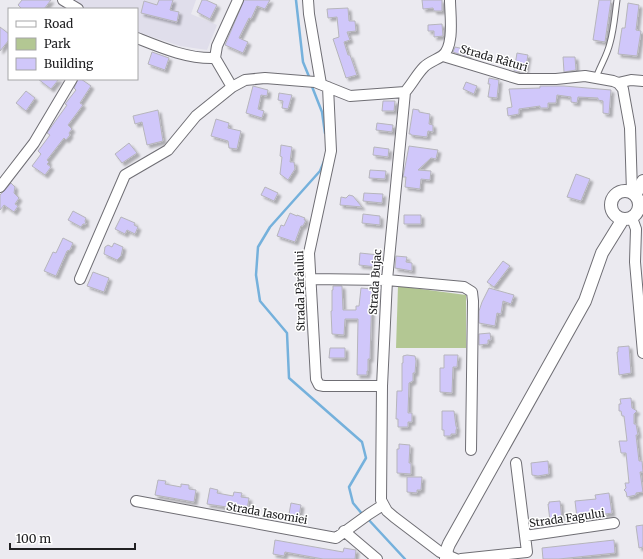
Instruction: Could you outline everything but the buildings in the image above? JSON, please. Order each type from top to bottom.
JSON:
[{"type":"street","points":[[63,0],[76,8]]},
{"type":"street","points":[[232,87],[215,58],[217,46],[238,0]]},
{"type":"street","name":"Strada Pârâului","points":[[308,0],[331,151],[309,253],[316,379],[319,384],[324,386],[382,386]]},
{"type":"street","points":[[80,279],[125,175],[168,150],[196,116],[232,87],[245,80],[265,78],[322,84],[350,96],[405,92],[423,68],[434,59],[443,56],[451,41],[450,0]]},
{"type":"street","points":[[138,38],[169,51],[204,58],[215,58]]},
{"type":"street","name":"Strada Râturi","points":[[443,56],[519,79],[556,80],[585,76],[613,80],[618,83]]},
{"type":"street","points":[[0,187],[34,143],[71,80]]},
{"type":"street","points":[[633,193],[630,128],[623,89],[618,83],[631,80],[643,81]]},
{"type":"street","name":"Strada Bujac","points":[[384,506],[381,500],[382,386],[387,280],[405,92]]},
{"type":"street","points":[[633,193],[643,181]]},
{"type":"street","points":[[450,558],[449,544],[585,301],[602,253],[627,219],[638,212],[641,207],[638,198],[633,193],[623,191],[615,194],[611,202],[614,214],[617,217],[627,219],[636,229],[635,262],[643,353]]},
{"type":"street","points":[[310,279],[387,280],[464,287],[472,292],[471,450]]},
{"type":"street","points":[[461,559],[527,556],[516,463]]},
{"type":"street","name":"Strada Iasomiei","points":[[136,501],[336,538],[369,514],[384,506]]},
{"type":"street","points":[[384,506],[394,517],[450,558]]},
{"type":"street","name":"Strada Fagului","points":[[525,536],[614,523]]},
{"type":"street","points":[[344,531],[377,559]]},
{"type":"lane","points":[[596,78],[599,68],[607,55],[610,44],[617,0]]},
{"type":"shaded area","points":[[73,0],[196,0],[191,14],[217,25],[207,50],[180,46],[138,32],[138,8],[85,8]]},
{"type":"green space","points":[[398,286],[466,295],[466,348],[396,348]]},
{"type":"waterway","points":[[296,0],[303,62],[310,79]]},
{"type":"waterway","points":[[311,84],[322,112],[325,133]]},
{"type":"waterway","points":[[325,159],[320,171],[270,227],[258,247],[256,275],[260,301],[287,333],[289,378],[362,442],[366,458],[349,487],[353,503],[363,515]]},
{"type":"waterway","points":[[367,518],[405,559]]}]
